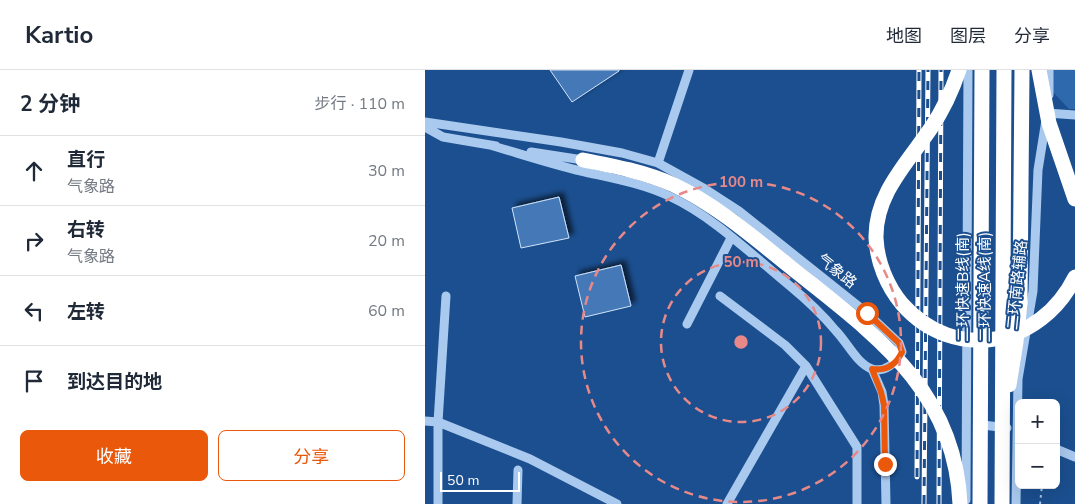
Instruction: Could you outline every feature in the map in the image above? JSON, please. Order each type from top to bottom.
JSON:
[{"type":"highway","points":[[959,70],[941,113],[896,177],[882,206],[877,227],[877,248],[882,270],[892,290],[902,304],[915,316],[935,329],[959,338],[985,341],[1008,337],[1024,331],[1037,323],[1060,301],[1075,277]]},
{"type":"highway","name":"二环快速B线(南)","points":[[980,504],[982,70]]},
{"type":"highway","name":"二环快速A线(南)","points":[[1002,504],[1004,70]]},
{"type":"highway","points":[[1002,438],[1019,313],[1022,70]]},
{"type":"highway","points":[[1039,70],[1049,123],[1075,200]]},
{"type":"highway","points":[[583,160],[654,177],[695,196],[730,219],[875,336],[914,378],[929,399],[940,420],[949,441],[955,463],[960,504]]},
{"type":"street","points":[[658,163],[689,70]]},
{"type":"street","points":[[965,504],[968,70]]},
{"type":"street","name":"二环南路辅路","points":[[1017,399],[1017,379],[1033,291],[1038,170],[1047,113],[1049,70]]},
{"type":"street","points":[[1047,113],[1075,115]]},
{"type":"street","name":"气象路","points":[[425,122],[622,153],[658,163],[705,189],[739,211],[867,313],[899,343],[902,352],[893,364],[880,370],[872,369]]},
{"type":"street","points":[[425,127],[443,137],[583,160]]},
{"type":"street","points":[[490,145],[580,171],[637,184],[668,196],[696,211],[810,302],[859,359],[872,369],[881,392],[884,405],[886,504]]},
{"type":"street","points":[[687,324],[731,238]]},
{"type":"street","points":[[438,504],[437,422],[446,296]]},
{"type":"street","points":[[720,296],[785,345],[806,366],[857,447],[857,504]]},
{"type":"street","points":[[727,504],[806,366]]},
{"type":"street","points":[[425,421],[437,422],[530,459],[617,504]]},
{"type":"street","points":[[983,425],[999,426],[1015,430]]},
{"type":"street","name":"二环南路辅路","points":[[1016,504],[1018,444]]},
{"type":"street","points":[[1060,451],[1075,457]]},
{"type":"street","points":[[517,504],[518,470]]},
{"type":"path","points":[[1040,504],[1042,489]]},
{"type":"shaded area","points":[[1053,70],[1075,70],[1075,109],[1069,109],[1053,92]]},
{"type":"building","points":[[550,70],[619,70],[619,71],[572,102]]},
{"type":"building","points":[[559,197],[569,238],[521,248],[512,208]]},
{"type":"building","points":[[621,265],[631,306],[585,317],[575,276]]},
{"type":"railway","points":[[917,477],[919,70]]},
{"type":"railway","points":[[924,504],[928,70]]},
{"type":"railway","points":[[939,504],[941,70]]},
{"type":"route","points":[[867,313],[899,343],[902,352],[899,358],[887,368],[880,370],[872,369],[884,405],[885,464]]}]
